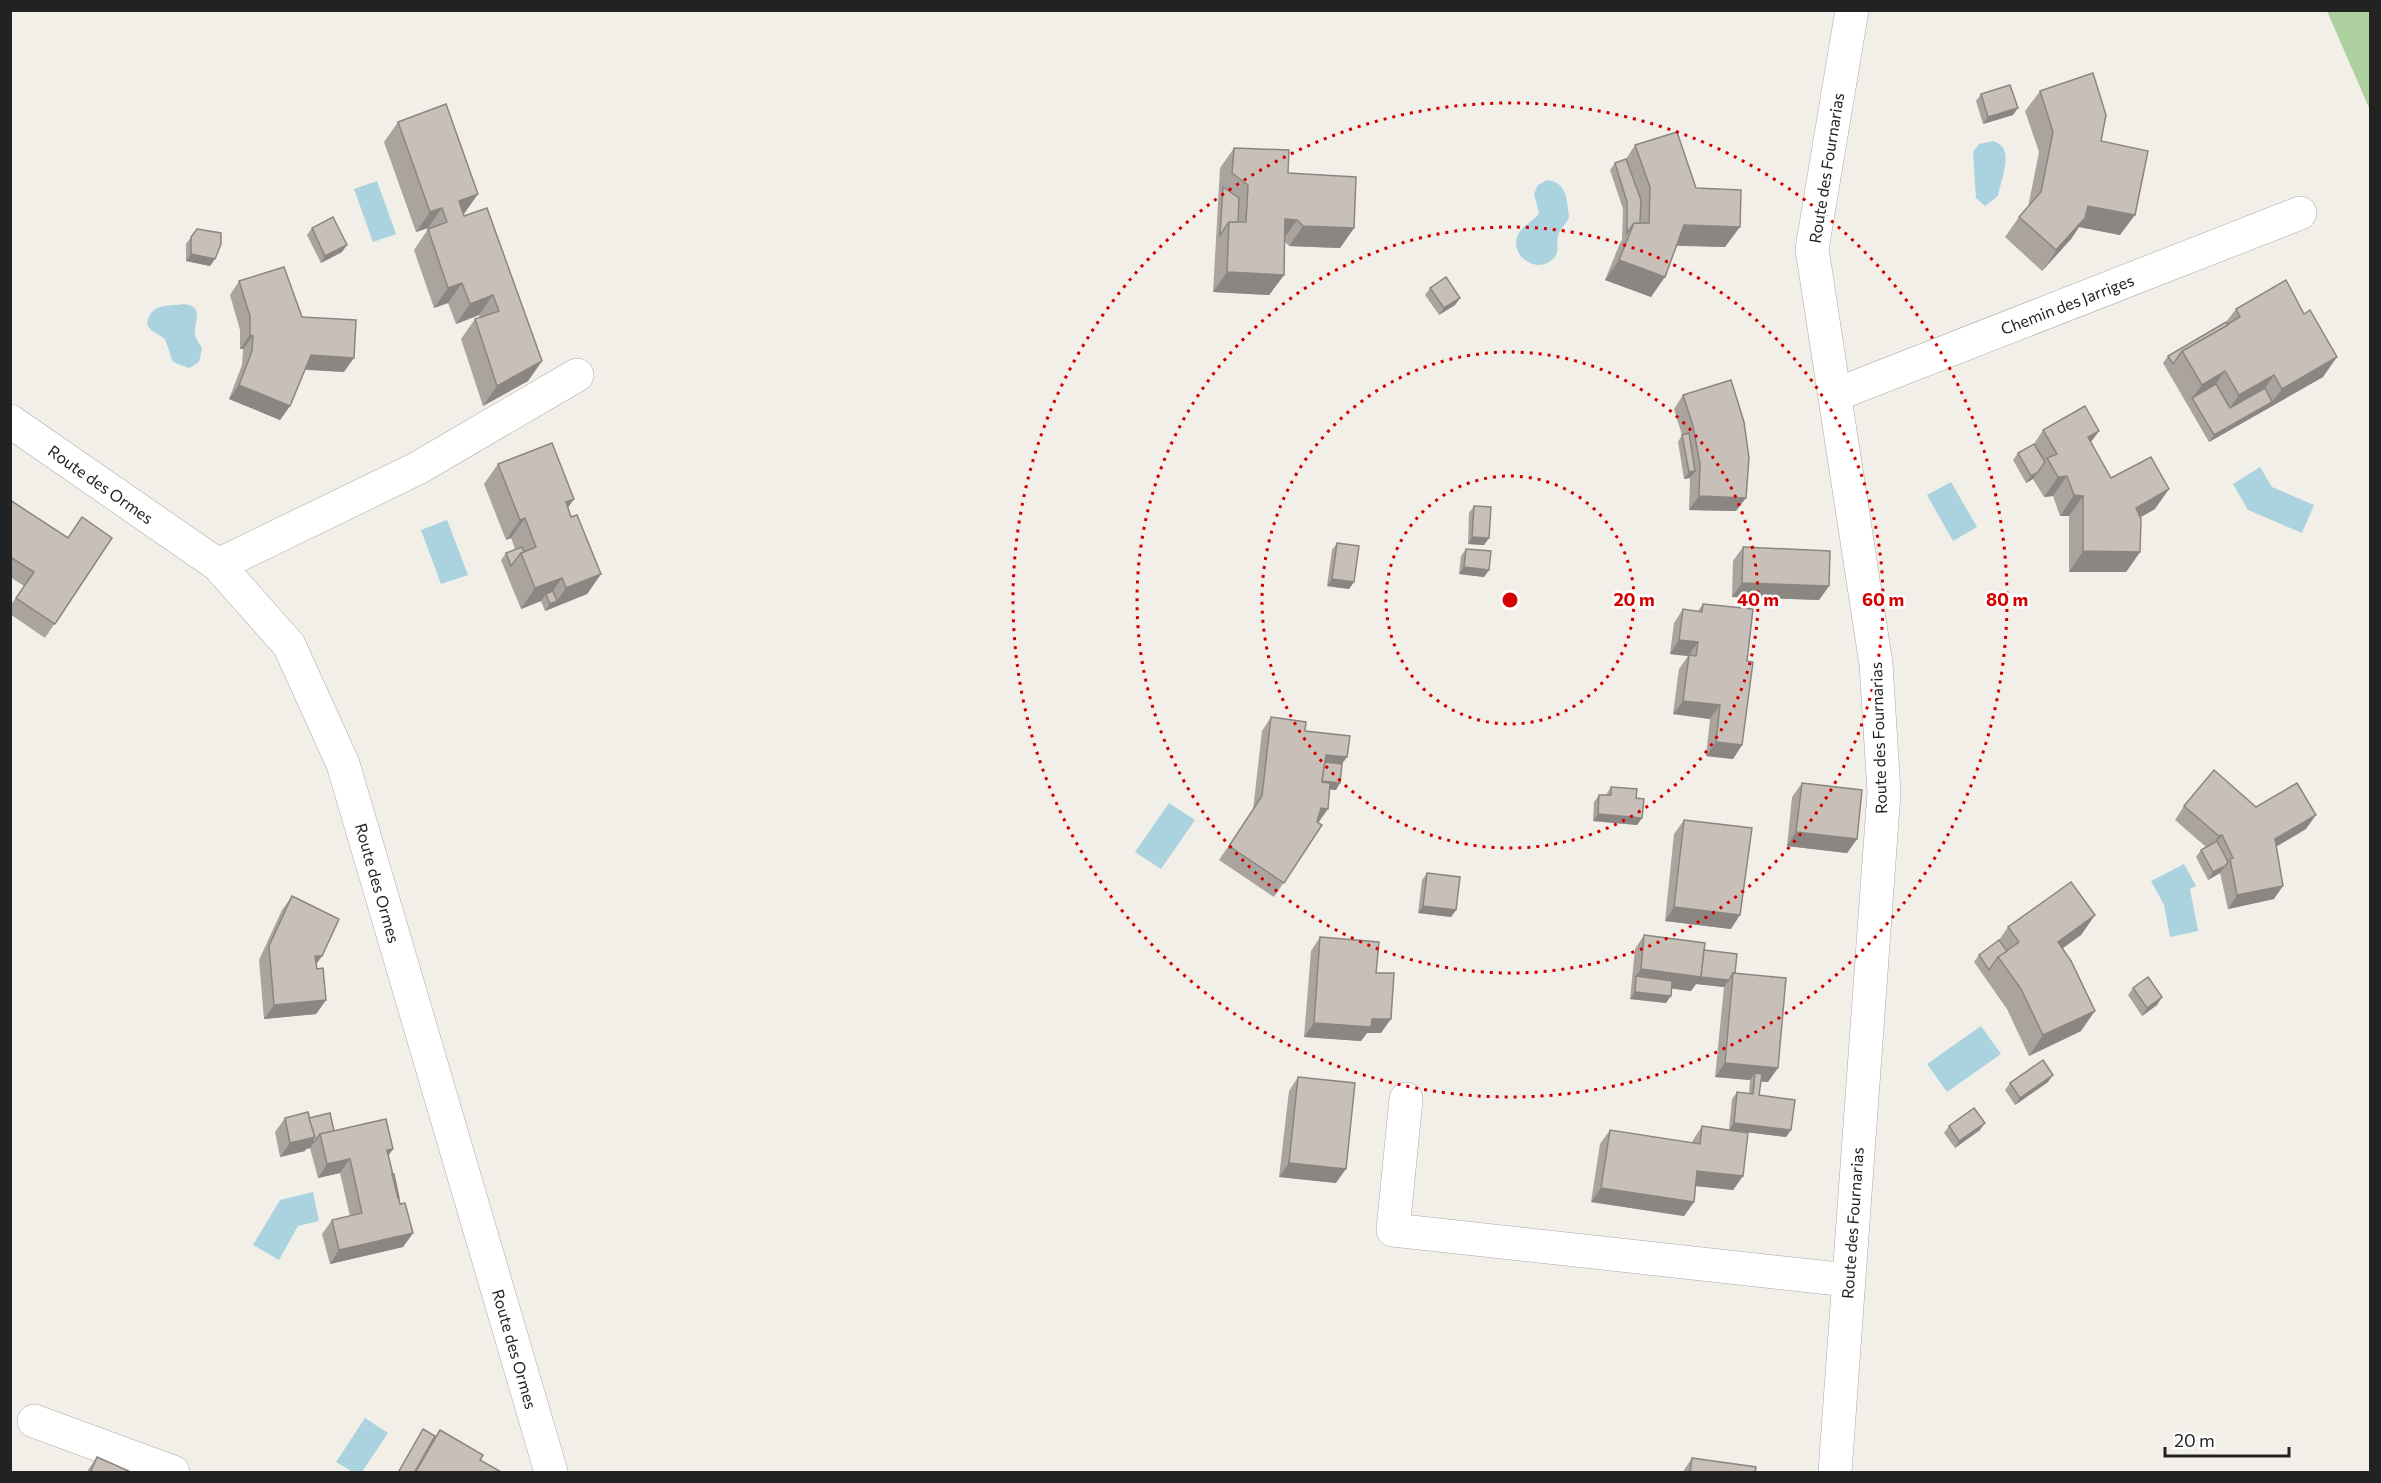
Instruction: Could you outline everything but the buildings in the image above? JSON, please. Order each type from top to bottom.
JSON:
[{"type":"street","name":"Route des Fournarias","points":[[1835,1473],[1884,792],[1876,664],[1812,249],[1852,10]]},
{"type":"street","name":"Chemin des Jarriges","points":[[1835,395],[2300,213]]},
{"type":"street","points":[[218,565],[418,468],[577,375]]},
{"type":"street","name":"Route des Ormes","points":[[10,422],[218,565],[289,645],[343,764],[551,1473]]},
{"type":"street","points":[[1406,1099],[1393,1230],[1848,1280]]},
{"type":"street","points":[[34,1421],[173,1473]]},
{"type":"green space","points":[[2327,11],[2370,11],[2370,110]]},
{"type":"water","points":[[1993,141],[2000,144],[2004,150],[2005,164],[1998,196],[1985,206],[1976,198],[1973,152],[1979,144]]},
{"type":"water","points":[[1547,180],[1559,184],[1565,193],[1569,217],[1559,233],[1555,256],[1547,263],[1540,265],[1527,262],[1516,245],[1521,230],[1539,213],[1534,194],[1538,185]]},
{"type":"water","points":[[377,181],[396,234],[373,242],[354,189]]},
{"type":"water","points":[[184,304],[195,308],[197,312],[195,335],[202,348],[199,362],[189,368],[173,362],[165,339],[151,330],[147,324],[152,312],[156,309]]},
{"type":"water","points":[[2260,467],[2272,487],[2314,505],[2302,533],[2248,510],[2233,484]]},
{"type":"water","points":[[1951,482],[1977,527],[1953,541],[1927,495]]},
{"type":"water","points":[[447,520],[468,575],[441,584],[421,530]]},
{"type":"water","points":[[1169,803],[1195,820],[1161,869],[1135,852]]},
{"type":"water","points":[[2184,864],[2196,886],[2190,889],[2198,931],[2170,937],[2164,905],[2151,881]]},
{"type":"water","points":[[1981,1026],[2001,1054],[1947,1092],[1927,1064]]},
{"type":"water","points":[[313,1192],[319,1221],[298,1226],[279,1260],[253,1245],[280,1200]]},
{"type":"water","points":[[365,1418],[388,1433],[362,1472],[353,1472],[336,1462]]}]
